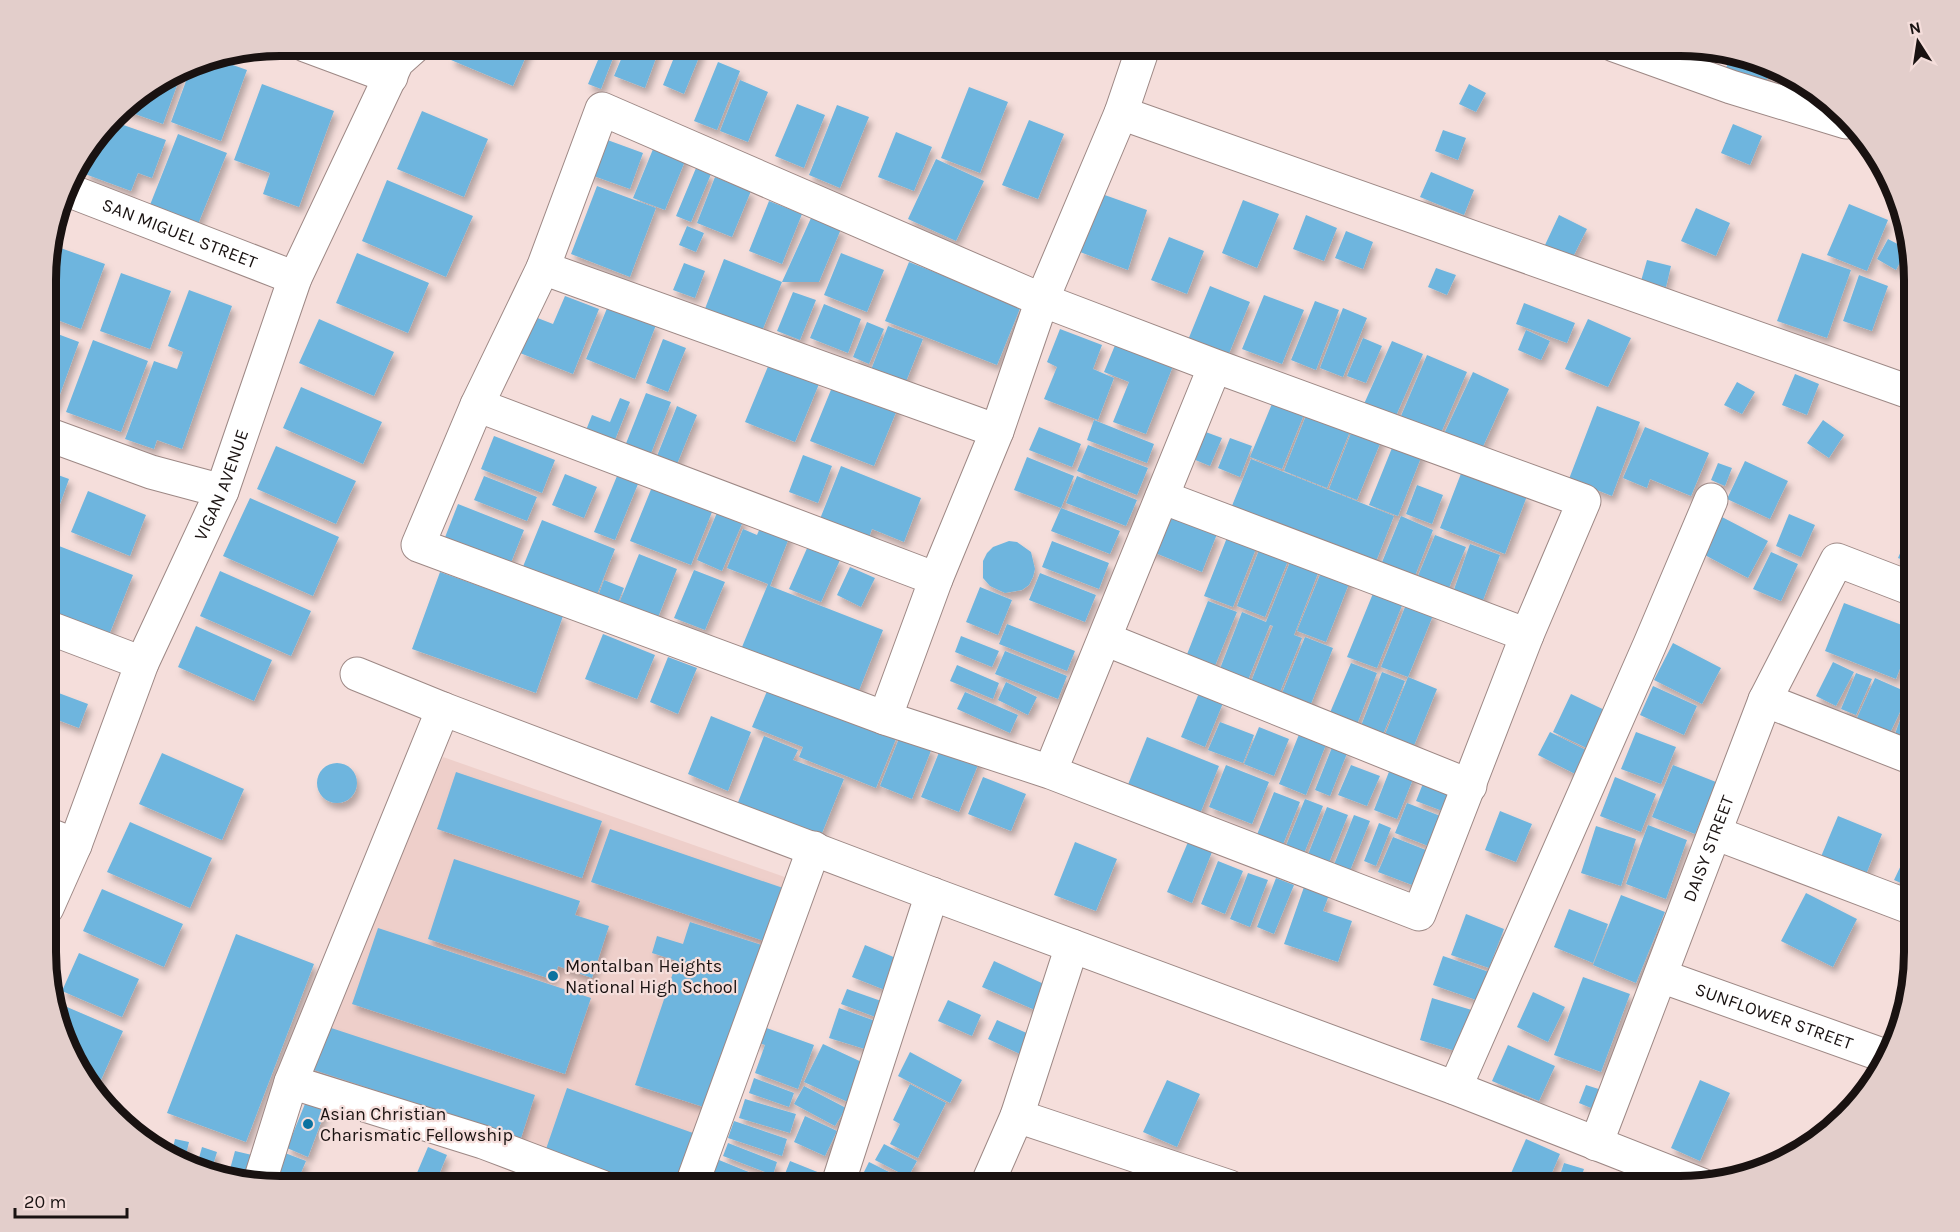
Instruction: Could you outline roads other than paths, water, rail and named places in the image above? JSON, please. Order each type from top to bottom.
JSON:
[{"type":"street","points":[[885,718],[936,579],[997,431],[1042,300],[1121,113],[1139,56]]},
{"type":"street","points":[[1645,56],[1731,87],[1816,102]]},
{"type":"street","name":"VIGAN AVENUE","points":[[56,864],[61,839],[222,491],[295,278],[399,57]]},
{"type":"street","points":[[602,109],[1042,300],[1584,501],[1527,635],[1419,914],[1050,772],[885,718],[418,545],[477,405],[543,268],[602,109]]},
{"type":"street","points":[[1121,113],[1904,390]]},
{"type":"street","name":"SAN MIGUEL STREET","points":[[74,192],[295,278]]},
{"type":"street","points":[[543,268],[997,431]]},
{"type":"street","points":[[1050,772],[1215,366]]},
{"type":"street","points":[[477,405],[936,579]]},
{"type":"street","points":[[56,437],[151,472],[222,491]]},
{"type":"street","points":[[1162,497],[1527,635]]},
{"type":"street","points":[[1455,1088],[1711,500]]},
{"type":"street","name":"DAISY STREET","points":[[1596,1144],[1765,700],[1837,560],[1904,586]]},
{"type":"street","points":[[56,630],[142,663]]},
{"type":"street","points":[[1105,639],[1470,786]]},
{"type":"street","points":[[357,674],[932,894],[1455,1088],[1679,1176]]},
{"type":"street","points":[[1765,700],[1904,755]]},
{"type":"street","points":[[262,1176],[291,1082],[443,708]]},
{"type":"street","points":[[1715,833],[1904,905]]},
{"type":"street","points":[[695,1176],[814,848]]},
{"type":"street","points":[[841,1176],[932,894]]},
{"type":"street","points":[[991,1176],[1017,1116],[1072,946]]},
{"type":"street","name":"SUNFLOWER STREET","points":[[1661,976],[1879,1054]]},
{"type":"street","points":[[291,1082],[483,1143],[572,1176]]},
{"type":"street","points":[[1017,1116],[1197,1176]]},
{"type":"place","name":"Montalban Heights National High School","points":[[553,976]]},
{"type":"place","name":"Asian Christian Charismatic Fellowship","points":[[308,1124]]}]
